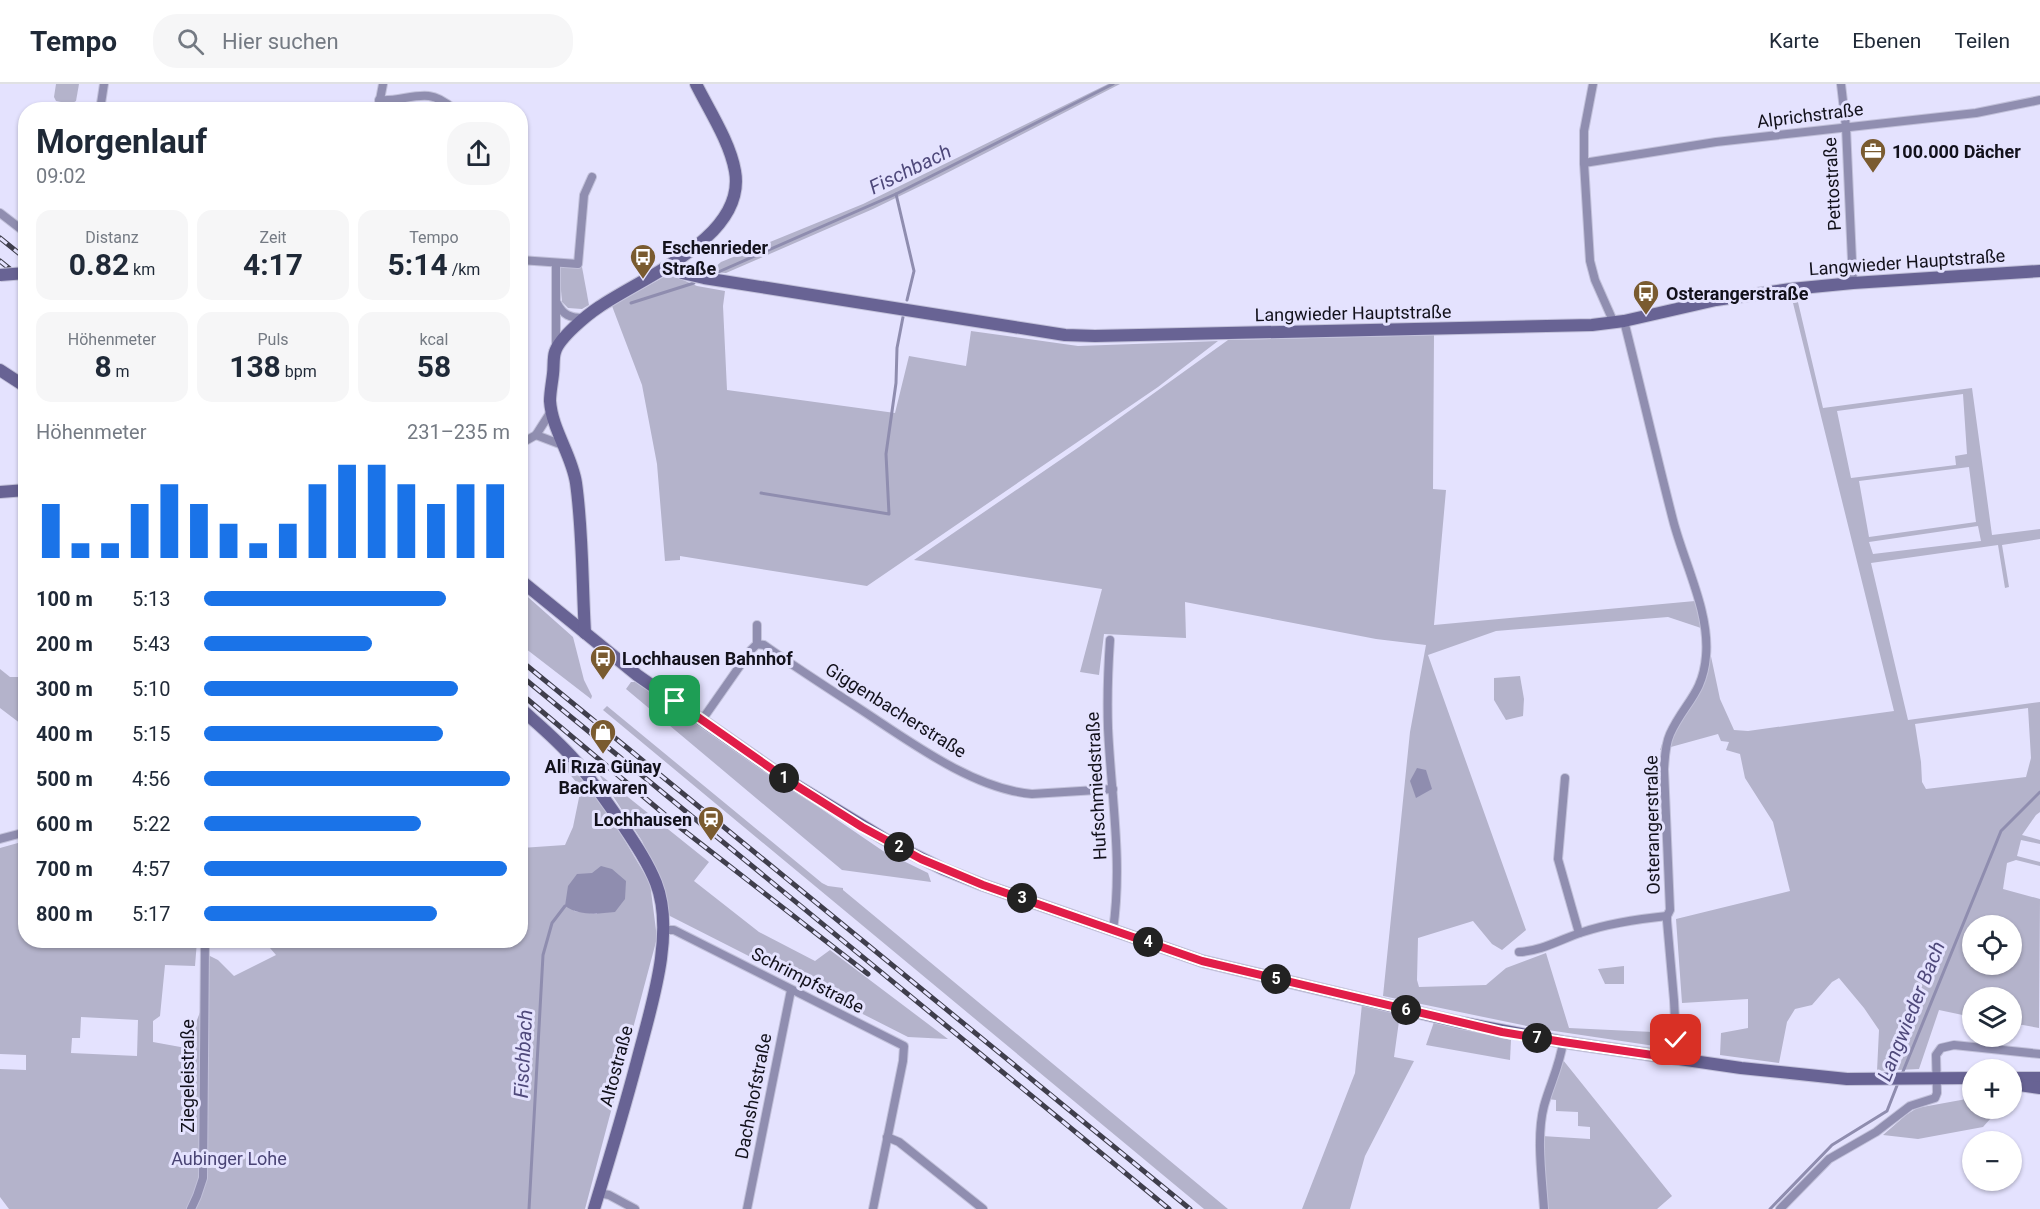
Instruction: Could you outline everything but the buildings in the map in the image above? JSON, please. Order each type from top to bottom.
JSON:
[{"type":"main road","points":[[585,633],[576,482],[550,401],[555,350],[582,318],[688,254],[712,234],[727,212],[735,190],[735,173],[731,157],[696,84]]},
{"type":"main road","name":"Langwieder Hauptstraße","points":[[675,262],[682,273],[704,278],[1075,335],[1130,336],[1531,327],[1619,322],[1716,300],[1791,288],[2040,272]]},
{"type":"main road","points":[[0,275],[18,274]]},
{"type":"main road","points":[[0,370],[18,382]]},
{"type":"main road","points":[[0,492],[18,491]]},
{"type":"main road","points":[[528,587],[637,675],[789,781],[862,827],[921,859],[983,885],[1202,961],[1458,1022],[1563,1042],[1847,1079],[1962,1079]]},
{"type":"main road","points":[[558,611],[577,608],[583,599]]},
{"type":"main road","name":"Altostraße","points":[[528,715],[579,764],[629,834],[657,884],[663,930],[662,957],[657,983],[626,1103],[594,1209]]},
{"type":"main road","points":[[2022,1078],[2040,1078]]},
{"type":"main road","points":[[2022,1085],[2040,1088]]},
{"type":"street","points":[[101,102],[104,84]]},
{"type":"street","points":[[380,102],[383,84]]},
{"type":"street","name":"Osterangerstraße","points":[[1593,84],[1584,131],[1590,261],[1595,280],[1619,322],[1673,521],[1698,600],[1705,632],[1706,654],[1703,676],[1697,692],[1670,735],[1665,751],[1664,787],[1670,910],[1667,916],[1676,1040],[1680,1059]]},
{"type":"street","name":"Pettostraße","points":[[1841,84],[1846,128],[1853,283]]},
{"type":"street","points":[[385,102],[429,96],[444,102]]},
{"type":"street","name":"Alprichstraße","points":[[1584,163],[1716,142],[1976,113],[2040,100]]},
{"type":"street","points":[[528,261],[578,264],[584,195],[592,177]]},
{"type":"street","points":[[0,213],[18,227]]},
{"type":"street","points":[[555,350],[556,264]]},
{"type":"street","points":[[557,303],[562,312],[572,318],[582,318]]},
{"type":"street","points":[[528,440],[536,435],[552,410]]},
{"type":"street","points":[[536,435],[565,446]]},
{"type":"street","points":[[702,720],[757,644],[757,626]]},
{"type":"street","name":"Hufschmiedstraße","points":[[1110,640],[1107,700],[1117,848],[1117,893],[1113,930]]},
{"type":"street","name":"Giggenbacherstraße","points":[[757,644],[764,645],[927,753],[996,786],[1019,793],[1032,794],[1113,789]]},
{"type":"street","points":[[1565,778],[1558,859],[1580,933]]},
{"type":"street","points":[[0,839],[18,834]]},
{"type":"street","points":[[1519,952],[1532,951],[1617,922],[1667,916]]},
{"type":"street","name":"Schrimpfstraße","points":[[663,930],[674,930],[904,1046],[887,1137]]},
{"type":"street","name":"Ziegeleistraße","points":[[190,1209],[203,1178],[205,948]]},
{"type":"street","name":"Dachshofstraße","points":[[747,1209],[791,990]]},
{"type":"street","points":[[1544,1209],[1542,1126],[1544,1107],[1557,1073],[1563,1042]]},
{"type":"street","points":[[1780,1209],[1829,1159],[1876,1132],[1910,1106],[1935,1098],[1943,1078],[1936,1055],[1939,1050],[1959,1046],[2040,1054]]},
{"type":"street","points":[[873,1209],[887,1137],[899,1142],[983,1209]]},
{"type":"street","points":[[599,1192],[635,1209]]},
{"type":"green space","points":[[56,84],[79,84],[74,102],[56,101],[54,97]]},
{"type":"green space","points":[[1108,84],[1120,84],[873,209],[726,273],[712,272],[721,262],[863,204]]},
{"type":"green space","points":[[559,267],[582,267],[589,305],[582,309],[568,308],[562,302]]},
{"type":"green space","points":[[669,274],[697,286],[725,291],[723,306],[727,390],[895,413],[909,356],[966,366],[971,331],[1078,346],[1218,341],[1158,387],[867,586],[680,556],[680,560],[665,561],[657,464],[642,385],[612,306]]},
{"type":"green space","points":[[1797,298],[1823,408],[1972,388],[1992,535],[2040,529],[2040,539],[2002,545],[2009,587],[2005,588],[1998,545],[1871,563],[1908,720],[2040,702],[2040,812],[2022,835],[2040,840],[2040,844],[2021,840],[2017,856],[2040,862],[2040,866],[2016,860],[2007,863],[2003,889],[2040,899],[2039,1028],[2022,1025],[2022,987],[1962,987],[1962,1015],[1939,1010],[1919,1069],[1877,1071],[1879,1030],[1839,978],[1832,982],[1812,1005],[1795,1009],[1787,1022],[1779,1063],[1720,1055],[1721,1033],[1748,1028],[1748,999],[1682,1003],[1676,919],[1790,891],[1773,822],[1745,778],[1740,754],[1726,750],[1729,742],[1721,741],[1718,734],[1660,750],[1666,733],[1694,689],[1700,675],[1703,654],[1701,628],[1668,617],[1496,631],[1428,655],[1526,930],[1502,950],[1492,944],[1473,921],[1418,938],[1417,980],[1419,987],[1486,985],[1506,968],[1546,953],[1569,1028],[1653,1032],[1674,1029],[1675,1049],[1541,1029],[1383,996],[1410,732],[1426,645],[1376,639],[1185,602],[1186,638],[1104,634],[1099,675],[1080,672],[1102,589],[914,560],[1079,447],[1228,340],[1434,335],[1433,489],[1446,490],[1434,625],[1695,601],[1643,384],[1720,699],[1734,730],[1748,731],[1894,711],[1792,299]],"holes":[[[1963,394],[1967,454],[1955,456],[1956,465],[1851,478],[1837,411]],[[1969,467],[1976,522],[1869,537],[1859,481]],[[1978,526],[1981,541],[1873,554],[1869,542]],[[2028,708],[2031,758],[2026,777],[1926,789],[1922,782],[1915,724]]]},
{"type":"green space","points":[[528,597],[573,637],[591,699],[528,650]]},
{"type":"green space","points":[[0,669],[10,677],[18,677],[18,722],[0,708]]},
{"type":"green space","points":[[1520,676],[1524,699],[1523,716],[1506,720],[1494,700],[1494,678]]},
{"type":"green space","points":[[631,682],[635,682],[883,851],[928,873],[931,882],[842,870],[626,689]]},
{"type":"green space","points":[[607,706],[822,883],[843,888],[1228,1209],[1204,1209],[603,710]]},
{"type":"green space","name":"Aubinger Lohe","points":[[562,753],[585,781],[618,829],[650,883],[657,938],[585,1209],[9,1209],[0,1197],[0,1069],[26,1070],[26,1055],[0,1054],[0,848],[18,843],[18,948],[196,948],[195,966],[165,965],[160,1016],[153,1021],[153,1042],[186,1048],[206,997],[206,954],[218,960],[234,976],[276,955],[270,948],[528,948],[528,848],[565,845],[573,827],[581,788],[559,761]],"holes":[[[592,873],[597,914],[574,911]],[[81,1017],[138,1020],[137,1056],[71,1053],[72,1038],[80,1038]]]},
{"type":"green space","points":[[598,773],[709,862],[694,881],[759,932],[815,961],[830,950],[948,1039],[908,1037],[668,915],[660,881],[642,841]]},
{"type":"green space","points":[[1624,966],[1624,984],[1605,984],[1598,969]]},
{"type":"green space","points":[[1362,1004],[1400,1014],[1394,1057],[1414,1061],[1365,1156],[1350,1209],[1302,1209],[1355,1073]]},
{"type":"green space","points":[[1434,1022],[1511,1040],[1510,1060],[1426,1045]]},
{"type":"green space","points":[[1563,1060],[1672,1196],[1657,1209],[1545,1209],[1542,1136],[1590,1139],[1590,1127],[1578,1126],[1578,1112],[1556,1111],[1556,1100],[1548,1099],[1552,1094]]},
{"type":"green space","points":[[1962,1100],[1962,1119],[1990,1119],[1983,1127],[1918,1139],[1883,1135],[1917,1108]]},
{"type":"shaded area","points":[[1417,768],[1426,770],[1432,789],[1416,798],[1410,781]]},
{"type":"shaded area","points":[[601,866],[612,869],[626,881],[625,899],[615,912],[583,913],[565,906],[568,886],[577,874],[592,873]]},
{"type":"waterway","name":"Fischbach","points":[[716,273],[896,194],[1113,84]]},
{"type":"waterway","points":[[896,194],[914,271],[907,300]]},
{"type":"waterway","name":"Fischbach","points":[[631,303],[694,283]]},
{"type":"waterway","name":"Fischbach","points":[[761,493],[889,514],[886,454],[896,383],[897,348],[903,317]]},
{"type":"waterway","name":"Langwieder Bach","points":[[1902,1074],[2001,831],[2040,792]]},
{"type":"waterway","name":"Fischbach","points":[[529,1209],[543,955],[552,923],[565,906]]},
{"type":"waterway","name":"Langwieder Bach","points":[[1770,1209],[1832,1145],[1887,1111],[1898,1083]]},
{"type":"railway","points":[[0,238],[18,253]]},
{"type":"railway","points":[[0,261],[18,276]]},
{"type":"railway","points":[[528,667],[1190,1209]]},
{"type":"railway","points":[[528,682],[1169,1209]]},
{"type":"railway","points":[[528,700],[682,829],[868,974]]},
{"type":"place","name":"100.000 Dächer","points":[[1873,174]]},
{"type":"place","name":"Eschenrieder Straße","points":[[643,280]]},
{"type":"place","name":"Osterangerstraße","points":[[1646,316]]},
{"type":"place","name":"Lochhausen Bahnhof","points":[[603,681]]},
{"type":"place","name":"Ali Rıza Günay Backwaren","points":[[603,755]]},
{"type":"place","name":"Lochhausen","points":[[711,842]]},
{"type":"route","points":[[675,701],[789,781],[862,827],[921,859],[983,885],[1202,961],[1508,1033],[1680,1059],[1676,1040]]}]
